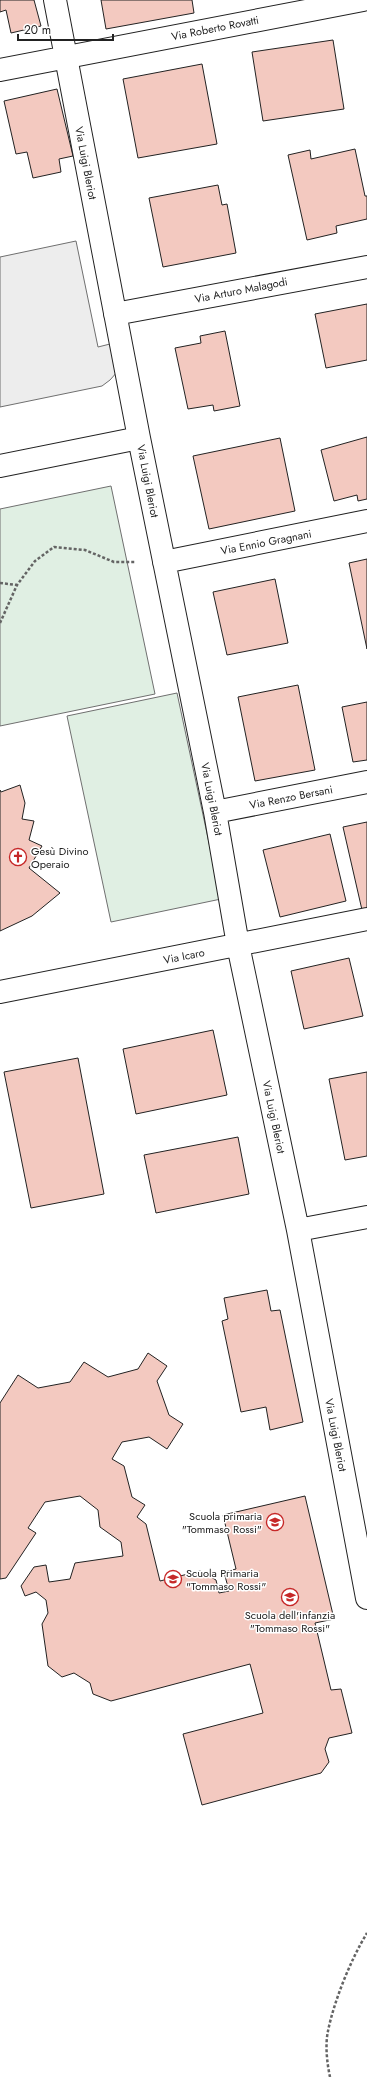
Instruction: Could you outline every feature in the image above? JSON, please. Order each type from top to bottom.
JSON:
[{"type":"street","name":"Via Luigi Bleriot","points":[[55,0],[139,438],[215,812],[238,945],[298,1230],[367,1598]]},
{"type":"street","name":"Via Roberto Rovatti","points":[[0,70],[363,0]]},
{"type":"street","name":"Via Arturo Malagodi","points":[[115,314],[367,267]]},
{"type":"street","points":[[0,466],[139,438]]},
{"type":"street","name":"Via Ennio Gragnani","points":[[164,562],[367,522]]},
{"type":"street","name":"Via Renzo Bersani","points":[[215,812],[367,782]]},
{"type":"street","name":"Via Icaro","points":[[0,992],[367,919]]},
{"type":"street","points":[[298,1230],[367,1218]]},
{"type":"path","points":[[0,623],[17,585],[34,561],[54,547],[85,550],[114,562],[164,562]]},
{"type":"path","points":[[0,583],[17,585]]},
{"type":"path","points":[[330,2077],[327,2062],[328,2031],[356,1950],[367,1933]]},
{"type":"green space","points":[[111,486],[155,694],[0,726],[0,509]]},
{"type":"green space","points":[[177,693],[221,899],[111,922],[67,716]]},
{"type":"shaded area","points":[[76,241],[98,347],[118,342],[118,371],[102,386],[0,407],[0,257]]},
{"type":"building","points":[[0,0],[34,0],[41,26],[11,33],[6,10],[0,12]]},
{"type":"building","points":[[101,0],[192,0],[194,13],[106,29]]},
{"type":"building","points":[[333,40],[344,109],[263,121],[252,52]]},
{"type":"building","points":[[202,64],[217,144],[138,158],[123,79]]},
{"type":"building","points":[[57,89],[73,156],[59,159],[61,172],[33,178],[27,152],[16,154],[4,101]]},
{"type":"building","points":[[355,149],[365,196],[367,196],[367,219],[336,226],[337,233],[307,240],[288,155],[310,150],[311,159]]},
{"type":"building","points":[[218,185],[222,205],[227,204],[236,253],[163,267],[149,198]]},
{"type":"building","points":[[367,304],[367,360],[326,368],[315,314]]},
{"type":"building","points":[[225,331],[240,406],[214,411],[213,405],[188,409],[175,348],[201,343],[200,336]]},
{"type":"building","points":[[367,437],[367,499],[358,501],[357,495],[334,501],[321,450]]},
{"type":"building","points":[[280,438],[295,511],[209,529],[193,456]]},
{"type":"building","points":[[367,559],[367,649],[349,563]]},
{"type":"building","points":[[275,579],[288,643],[227,655],[213,592]]},
{"type":"building","points":[[298,685],[315,770],[255,781],[238,697]]},
{"type":"building","points":[[367,702],[367,760],[353,762],[342,707]]},
{"type":"building","name":"Gesù Divino Operaio","points":[[20,785],[25,803],[22,819],[34,821],[29,840],[42,846],[29,868],[60,893],[32,916],[0,931],[0,790],[1,792]]},
{"type":"building","points":[[367,822],[367,909],[362,910],[343,827]]},
{"type":"building","points":[[330,834],[346,901],[280,917],[263,850]]},
{"type":"building","points":[[349,958],[363,1016],[304,1029],[291,971]]},
{"type":"building","points":[[213,1030],[227,1095],[136,1114],[123,1049]]},
{"type":"building","points":[[78,1058],[104,1194],[31,1208],[4,1072]]},
{"type":"building","points":[[367,1072],[367,1156],[345,1160],[329,1079]]},
{"type":"building","points":[[238,1137],[249,1194],[156,1213],[144,1155]]},
{"type":"building","points":[[267,1290],[271,1311],[280,1310],[303,1422],[270,1430],[266,1407],[241,1412],[222,1321],[228,1319],[224,1298]]},
{"type":"building","points":[[148,1353],[167,1366],[157,1381],[169,1415],[183,1424],[167,1449],[149,1437],[122,1442],[112,1459],[124,1466],[132,1497],[145,1505],[137,1517],[146,1524],[160,1581],[200,1571],[216,1580],[219,1593],[229,1591],[224,1572],[236,1569],[223,1515],[305,1496],[334,1619],[315,1623],[331,1690],[341,1689],[352,1733],[329,1738],[325,1749],[329,1762],[321,1773],[202,1805],[183,1734],[263,1713],[250,1664],[111,1701],[93,1694],[90,1683],[74,1673],[62,1677],[48,1666],[42,1624],[48,1613],[46,1600],[36,1592],[25,1596],[21,1586],[34,1567],[46,1565],[49,1582],[70,1579],[75,1563],[123,1556],[121,1542],[100,1527],[98,1510],[80,1496],[45,1502],[28,1528],[36,1533],[6,1578],[0,1579],[0,1403],[18,1375],[38,1388],[70,1382],[84,1362],[108,1377],[138,1369]]},
{"type":"place","name":"Gesù Divino Operaio","points":[[18,857]]},
{"type":"place","name":"Scuola primaria \"Tommaso Rossi\"","points":[[275,1522]]},
{"type":"place","name":"Scuola Primaria \"Tommaso Rossi\"","points":[[173,1579]]},
{"type":"place","name":"Scuola dell'infanzia \"Tommaso Rossi\"","points":[[290,1597]]}]
